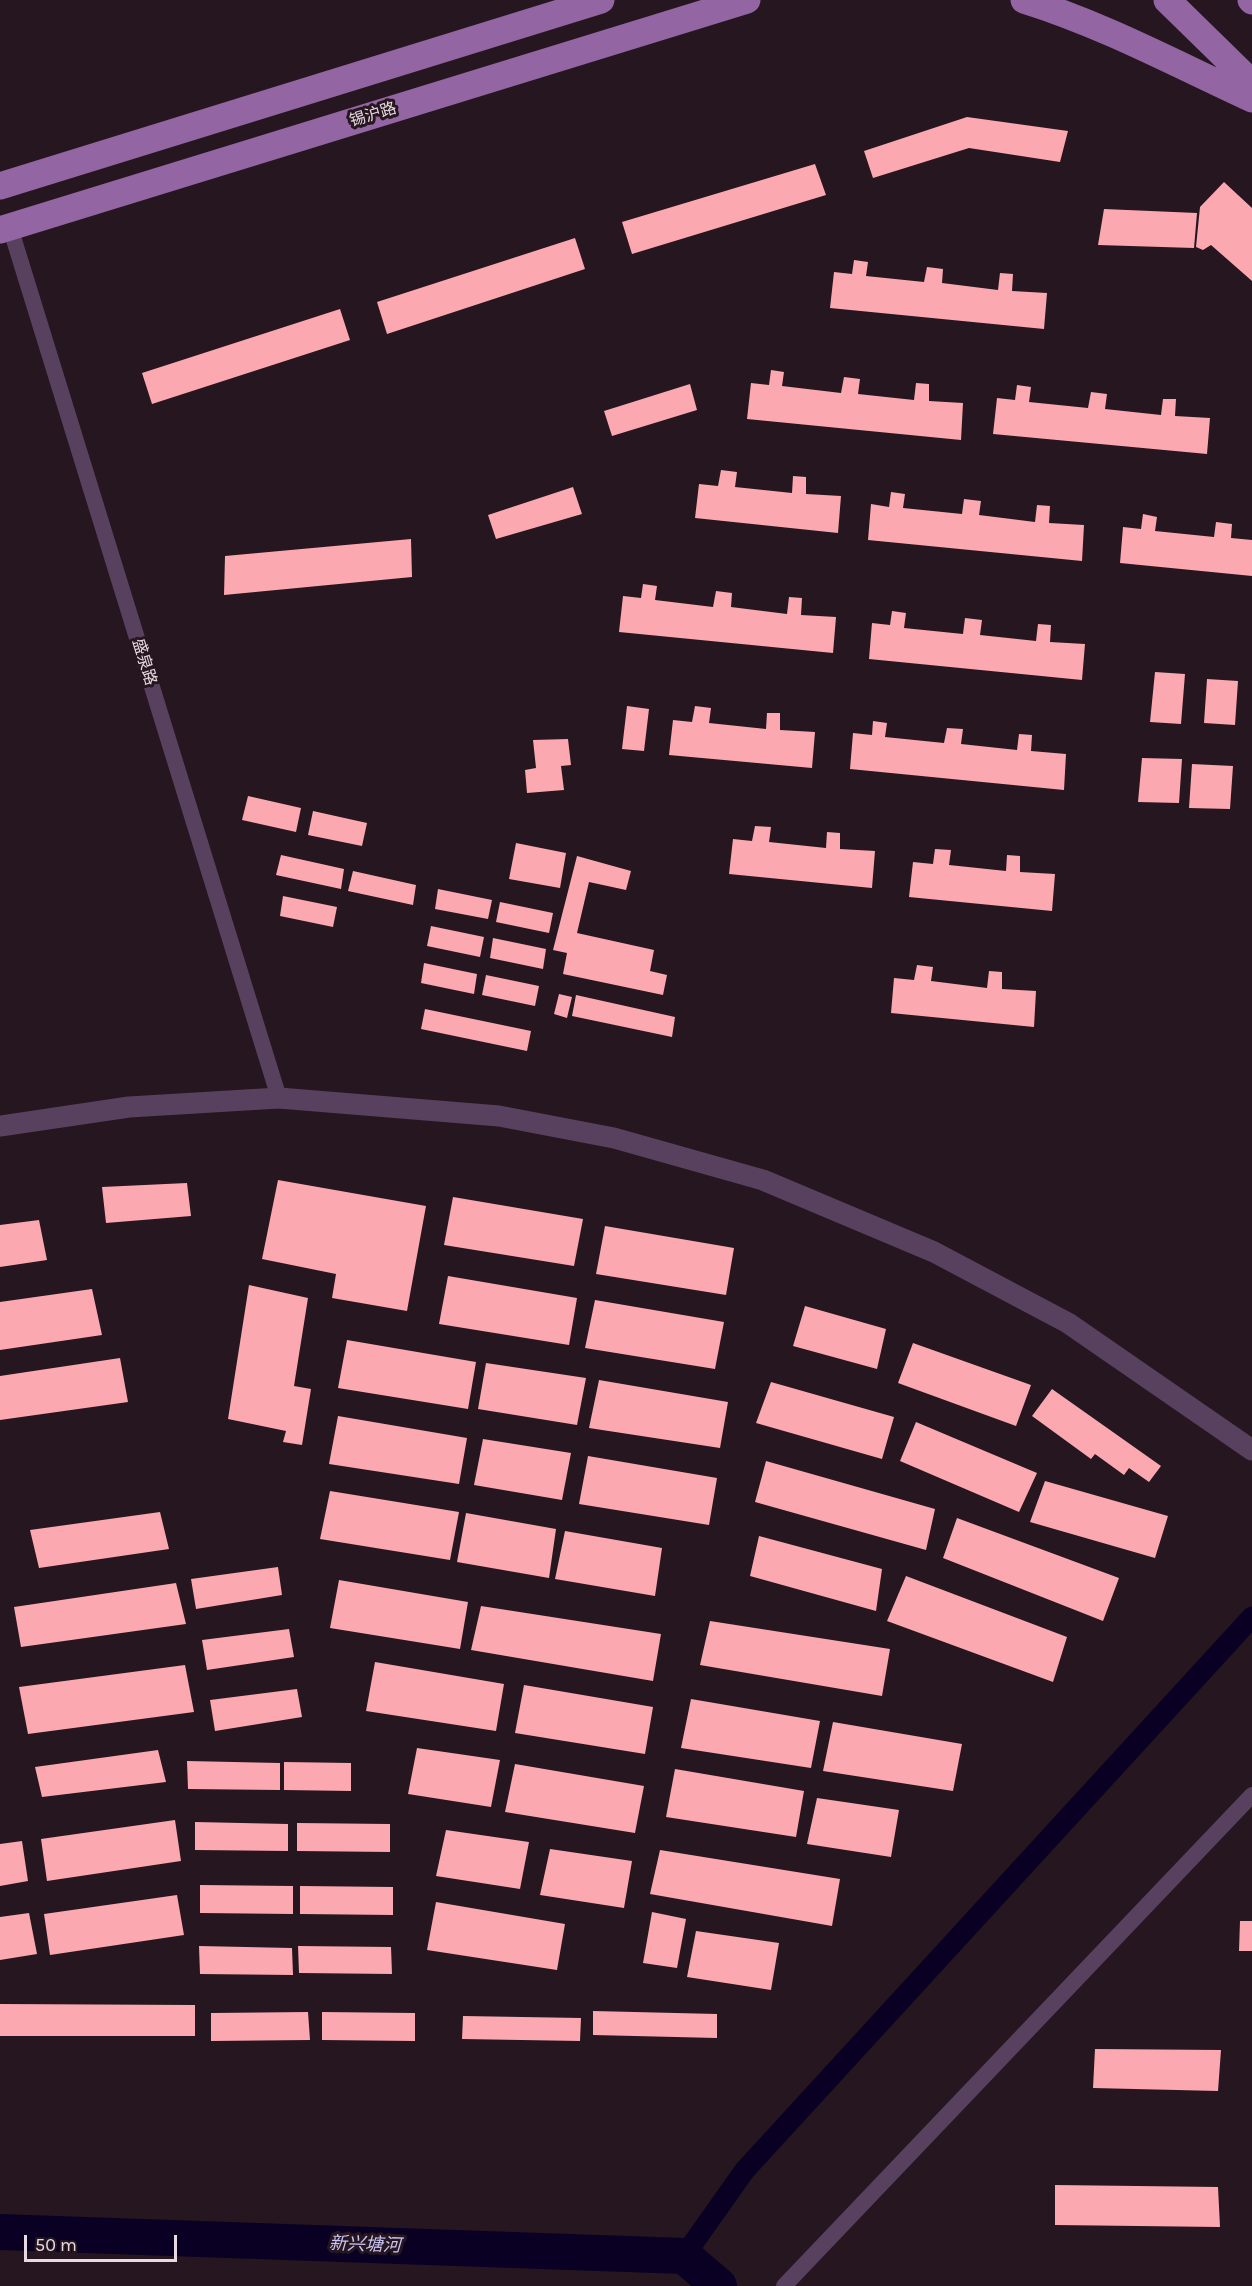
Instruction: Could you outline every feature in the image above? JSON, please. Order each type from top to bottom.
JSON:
[{"type":"main road","points":[[0,186],[566,5],[601,0]]},
{"type":"main road","name":"锡沪路","points":[[5,229],[747,0]]},
{"type":"main road","points":[[1024,0],[1066,13],[1134,41],[1252,99]]},
{"type":"main road","points":[[1173,2],[1252,83]]},
{"type":"street","name":"盛泉路","points":[[5,229],[279,1098]]},
{"type":"street","points":[[0,1126],[129,1107],[279,1098],[499,1116],[614,1138],[763,1180],[934,1252],[1068,1323],[1252,1450]]},
{"type":"street","points":[[784,2286],[1252,1795]]},
{"type":"building","points":[[967,117],[1068,131],[1060,162],[969,148],[873,178],[864,151]]},
{"type":"building","points":[[815,164],[826,195],[632,254],[622,222]]},
{"type":"building","points":[[1224,182],[1252,208],[1252,281],[1211,245],[1203,250],[1196,247],[1200,207]]},
{"type":"building","points":[[1104,209],[1197,213],[1194,248],[1098,245]]},
{"type":"building","points":[[575,238],[585,269],[387,334],[377,302]]},
{"type":"building","points":[[854,260],[868,262],[866,276],[924,282],[927,267],[943,269],[942,283],[998,290],[1000,273],[1013,274],[1012,291],[1047,293],[1044,329],[830,308],[834,272],[852,274]]},
{"type":"building","points":[[340,309],[350,340],[152,404],[142,373]]},
{"type":"building","points":[[771,370],[784,372],[782,386],[841,393],[844,377],[860,379],[858,394],[914,400],[916,383],[929,384],[929,401],[963,403],[961,440],[747,419],[751,383],[769,385]]},
{"type":"building","points":[[690,384],[697,410],[612,436],[604,411]]},
{"type":"building","points":[[1017,385],[1031,387],[1029,402],[1088,408],[1091,392],[1107,394],[1105,409],[1161,415],[1163,399],[1176,399],[1175,416],[1210,418],[1207,454],[993,434],[997,398],[1015,400]]},
{"type":"building","points":[[721,470],[737,472],[735,487],[792,493],[793,476],[806,477],[806,494],[841,496],[838,533],[695,518],[699,484],[718,486]]},
{"type":"building","points":[[573,487],[582,514],[496,539],[488,515]]},
{"type":"building","points":[[891,492],[905,494],[903,508],[962,514],[964,499],[981,501],[979,515],[1035,522],[1037,505],[1050,506],[1049,523],[1084,525],[1082,561],[868,540],[871,504],[889,507]]},
{"type":"building","points":[[1143,514],[1157,517],[1155,531],[1214,537],[1216,522],[1232,524],[1231,538],[1252,540],[1252,576],[1120,563],[1123,527],[1141,529]]},
{"type":"building","points":[[411,539],[412,577],[224,595],[225,556]]},
{"type":"building","points":[[643,584],[657,586],[655,600],[713,607],[716,591],[732,593],[731,607],[787,614],[789,597],[802,598],[801,615],[836,617],[833,653],[619,632],[623,596],[641,598]]},
{"type":"building","points":[[892,611],[906,613],[904,628],[963,634],[965,618],[982,620],[980,635],[1036,641],[1038,624],[1051,625],[1050,642],[1085,644],[1082,680],[869,659],[872,623],[890,625]]},
{"type":"building","points":[[1155,672],[1185,674],[1181,724],[1150,722]]},
{"type":"building","points":[[1207,679],[1238,681],[1235,725],[1204,723]]},
{"type":"building","points":[[627,706],[649,709],[644,751],[622,749]]},
{"type":"building","points":[[695,706],[711,708],[709,723],[766,729],[767,713],[780,713],[780,730],[815,732],[812,768],[669,755],[673,720],[692,722]]},
{"type":"building","points":[[873,721],[887,723],[885,737],[944,743],[947,728],[963,729],[961,744],[1017,750],[1019,734],[1032,735],[1031,751],[1066,754],[1064,790],[850,769],[853,733],[872,735]]},
{"type":"building","points":[[568,739],[571,765],[561,766],[564,790],[527,793],[525,770],[536,768],[533,740]]},
{"type":"building","points":[[1142,758],[1182,759],[1179,803],[1138,802]]},
{"type":"building","points":[[1192,764],[1233,766],[1230,809],[1189,808]]},
{"type":"building","points":[[248,796],[301,808],[296,832],[242,820]]},
{"type":"building","points":[[313,811],[367,823],[362,846],[308,835]]},
{"type":"building","points":[[755,826],[771,827],[769,842],[826,848],[827,832],[840,833],[840,849],[875,851],[872,888],[729,874],[733,839],[752,841]]},
{"type":"building","points":[[516,843],[566,853],[560,888],[509,879]]},
{"type":"building","points":[[935,849],[951,850],[949,865],[1006,871],[1007,855],[1020,856],[1020,872],[1055,874],[1052,911],[909,897],[913,862],[933,864]]},
{"type":"building","points":[[281,855],[344,869],[341,889],[276,875]]},
{"type":"building","points":[[577,856],[631,871],[626,890],[589,882],[577,933],[654,950],[650,971],[667,975],[663,995],[563,974],[567,953],[553,950]]},
{"type":"building","points":[[353,871],[416,885],[413,905],[348,891]]},
{"type":"building","points":[[438,889],[492,900],[488,919],[435,909]]},
{"type":"building","points":[[283,896],[337,907],[333,927],[280,916]]},
{"type":"building","points":[[500,902],[553,913],[549,933],[496,922]]},
{"type":"building","points":[[431,926],[484,937],[480,957],[427,946]]},
{"type":"building","points":[[493,938],[546,949],[543,969],[490,958]]},
{"type":"building","points":[[424,963],[477,974],[474,994],[421,983]]},
{"type":"building","points":[[917,965],[933,967],[931,981],[987,988],[989,971],[1002,972],[1002,989],[1036,991],[1034,1027],[891,1013],[894,978],[914,980]]},
{"type":"building","points":[[486,975],[539,986],[535,1006],[482,995]]},
{"type":"building","points":[[559,994],[572,997],[567,1018],[554,1014]]},
{"type":"building","points":[[576,995],[675,1017],[672,1037],[572,1016]]},
{"type":"building","points":[[425,1009],[531,1031],[527,1051],[421,1029]]},
{"type":"building","points":[[278,1180],[426,1206],[407,1311],[332,1298],[336,1274],[262,1259]]},
{"type":"building","points":[[187,1183],[191,1216],[106,1223],[102,1187]]},
{"type":"building","points":[[453,1197],[583,1219],[574,1266],[444,1245]]},
{"type":"building","points":[[39,1220],[47,1260],[0,1267],[0,1225]]},
{"type":"building","points":[[605,1226],[734,1248],[726,1295],[596,1274]]},
{"type":"building","points":[[448,1276],[577,1298],[569,1345],[439,1324]]},
{"type":"building","points":[[249,1285],[308,1298],[294,1386],[311,1389],[302,1445],[283,1442],[286,1431],[228,1419]]},
{"type":"building","points":[[92,1289],[102,1335],[0,1350],[0,1302]]},
{"type":"building","points":[[595,1300],[724,1322],[715,1369],[585,1348]]},
{"type":"building","points":[[805,1306],[886,1329],[877,1369],[793,1346]]},
{"type":"building","points":[[347,1340],[476,1362],[468,1409],[338,1388]]},
{"type":"building","points":[[913,1343],[1031,1385],[1016,1426],[898,1383]]},
{"type":"building","points":[[120,1358],[128,1402],[0,1420],[0,1376]]},
{"type":"building","points":[[486,1363],[586,1378],[577,1425],[478,1409]]},
{"type":"building","points":[[599,1380],[728,1402],[720,1448],[589,1428]]},
{"type":"building","points":[[771,1382],[894,1417],[882,1459],[756,1423]]},
{"type":"building","points":[[1052,1389],[1161,1466],[1149,1482],[1129,1468],[1124,1475],[1095,1454],[1091,1459],[1032,1416]]},
{"type":"building","points":[[338,1416],[467,1438],[459,1484],[329,1464]]},
{"type":"building","points":[[916,1422],[1037,1473],[1019,1512],[900,1461]]},
{"type":"building","points":[[483,1439],[571,1453],[562,1500],[474,1485]]},
{"type":"building","points":[[588,1456],[717,1478],[709,1525],[579,1504]]},
{"type":"building","points":[[766,1461],[935,1509],[926,1550],[755,1502]]},
{"type":"building","points":[[1045,1481],[1168,1516],[1155,1558],[1030,1522]]},
{"type":"building","points":[[330,1491],[459,1512],[450,1560],[320,1539]]},
{"type":"building","points":[[160,1512],[169,1549],[39,1568],[30,1530]]},
{"type":"building","points":[[466,1513],[556,1529],[549,1578],[457,1562]]},
{"type":"building","points":[[957,1518],[1119,1578],[1103,1621],[943,1558]]},
{"type":"building","points":[[565,1531],[662,1548],[655,1596],[555,1579]]},
{"type":"building","points":[[759,1536],[882,1569],[876,1611],[750,1576]]},
{"type":"building","points":[[278,1567],[282,1595],[196,1609],[191,1579]]},
{"type":"building","points":[[906,1576],[1067,1637],[1053,1682],[887,1621]]},
{"type":"building","points":[[339,1580],[468,1602],[460,1649],[330,1628]]},
{"type":"building","points":[[176,1583],[186,1624],[21,1647],[14,1607]]},
{"type":"building","points":[[481,1606],[661,1634],[653,1681],[471,1650]]},
{"type":"building","points":[[710,1621],[890,1649],[882,1696],[700,1665]]},
{"type":"building","points":[[289,1629],[294,1657],[207,1670],[202,1640]]},
{"type":"building","points":[[375,1662],[504,1684],[496,1731],[366,1711]]},
{"type":"building","points":[[185,1665],[194,1712],[28,1734],[19,1687]]},
{"type":"building","points":[[524,1685],[653,1707],[645,1754],[515,1733]]},
{"type":"building","points":[[297,1689],[302,1717],[215,1731],[210,1700]]},
{"type":"building","points":[[691,1699],[820,1721],[811,1768],[681,1748]]},
{"type":"building","points":[[833,1722],[962,1744],[953,1791],[823,1771]]},
{"type":"building","points":[[417,1748],[500,1760],[491,1807],[408,1794]]},
{"type":"building","points":[[158,1750],[166,1782],[42,1797],[35,1767]]},
{"type":"building","points":[[187,1761],[280,1763],[280,1790],[188,1789]]},
{"type":"building","points":[[284,1762],[351,1763],[351,1791],[284,1790]]},
{"type":"building","points":[[515,1764],[644,1786],[635,1833],[505,1812]]},
{"type":"building","points":[[675,1769],[804,1791],[796,1837],[666,1817]]},
{"type":"building","points":[[817,1798],[899,1810],[891,1857],[807,1844]]},
{"type":"building","points":[[175,1820],[181,1861],[47,1881],[41,1839]]},
{"type":"building","points":[[195,1822],[288,1824],[288,1851],[195,1850]]},
{"type":"building","points":[[297,1823],[390,1824],[390,1852],[297,1851]]},
{"type":"building","points":[[446,1830],[529,1842],[520,1889],[436,1876]]},
{"type":"building","points":[[22,1841],[28,1881],[0,1886],[0,1844]]},
{"type":"building","points":[[550,1849],[632,1861],[624,1908],[540,1895]]},
{"type":"building","points":[[660,1850],[840,1879],[832,1926],[650,1894]]},
{"type":"building","points":[[200,1885],[293,1886],[293,1914],[200,1913]]},
{"type":"building","points":[[300,1886],[393,1887],[393,1915],[300,1914]]},
{"type":"building","points":[[177,1895],[184,1935],[50,1955],[44,1914]]},
{"type":"building","points":[[436,1902],[565,1924],[557,1970],[427,1950]]},
{"type":"building","points":[[652,1912],[686,1919],[677,1968],[643,1963]]},
{"type":"building","points":[[29,1913],[37,1954],[0,1960],[0,1917]]},
{"type":"building","points":[[1240,1921],[1252,1921],[1252,1951],[1239,1951]]},
{"type":"building","points":[[696,1931],[779,1943],[771,1990],[687,1977]]},
{"type":"building","points":[[199,1946],[292,1948],[293,1975],[200,1974]]},
{"type":"building","points":[[298,1946],[391,1947],[392,1974],[299,1973]]},
{"type":"building","points":[[0,2004],[195,2005],[195,2036],[0,2036]]},
{"type":"building","points":[[593,2011],[717,2014],[717,2038],[593,2035]]},
{"type":"building","points":[[308,2012],[310,2040],[211,2041],[211,2013]]},
{"type":"building","points":[[322,2012],[415,2013],[415,2041],[322,2040]]},
{"type":"building","points":[[463,2016],[581,2018],[580,2041],[462,2039]]},
{"type":"building","points":[[1095,2049],[1221,2050],[1218,2091],[1093,2088]]},
{"type":"building","points":[[1055,2185],[1218,2187],[1220,2227],[1055,2225]]},
{"type":"waterway","points":[[684,2256],[745,2170],[1252,1617]]},
{"type":"waterway","name":"新兴塘河","points":[[0,2232],[684,2256],[719,2286]]}]
